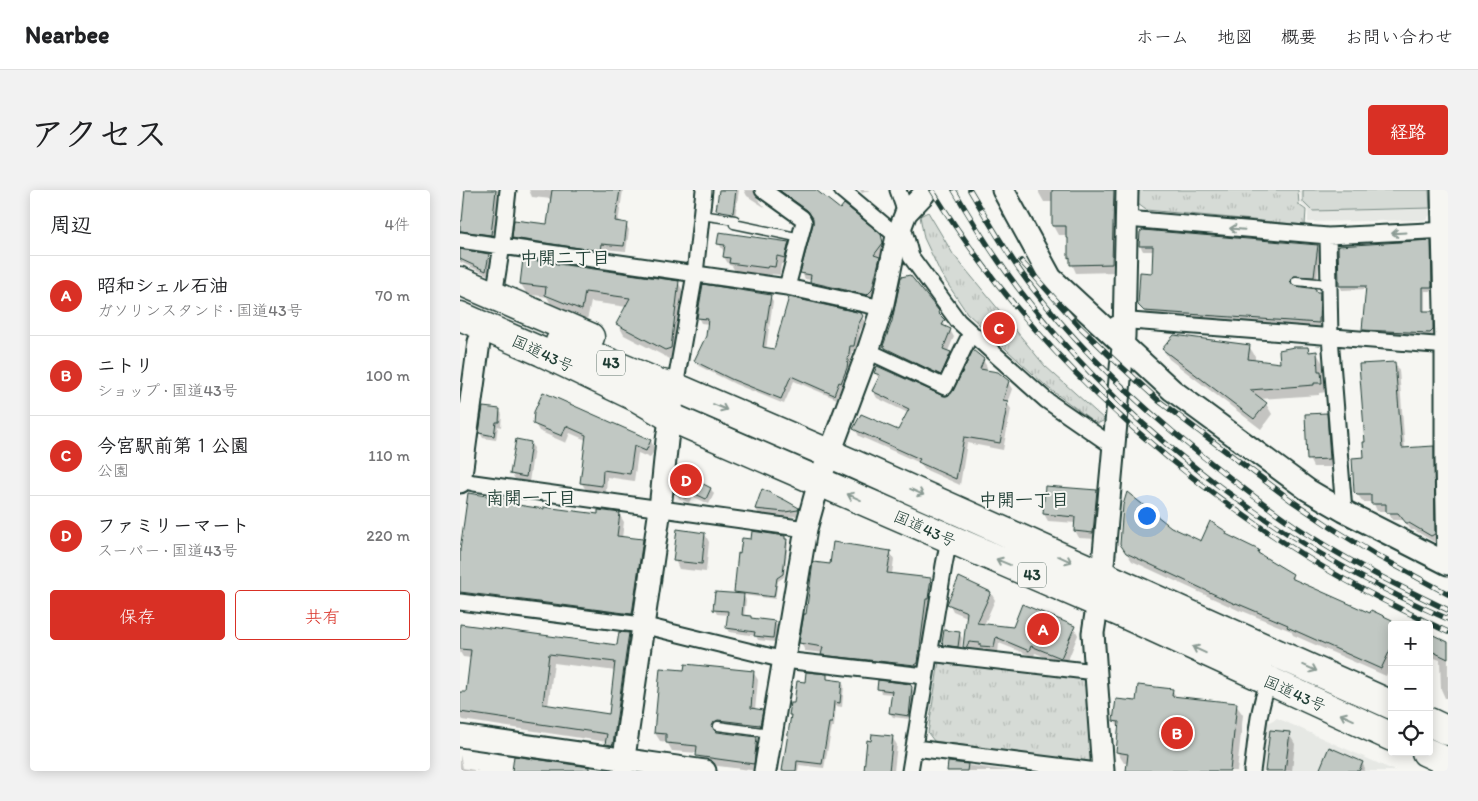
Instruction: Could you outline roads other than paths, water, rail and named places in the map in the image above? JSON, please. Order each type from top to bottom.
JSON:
[{"type":"highway","points":[[460,281],[660,367],[675,387]]},
{"type":"highway","name":"国道43号","points":[[460,297],[575,348],[658,383],[675,387],[830,454],[1388,703]]},
{"type":"highway","name":"国道43号","points":[[460,316],[542,352],[636,397],[663,414],[1097,603],[1388,735]]},
{"type":"highway","points":[[470,338],[632,410],[663,414]]},
{"type":"highway","points":[[1433,724],[1448,731]]},
{"type":"highway","points":[[1433,755],[1448,762]]},
{"type":"street","points":[[494,296],[508,190]]},
{"type":"street","points":[[623,765],[660,509],[663,414],[675,387],[695,274],[704,190]]},
{"type":"street","points":[[763,190],[802,218],[804,222],[788,287]]},
{"type":"street","points":[[842,190],[902,224]]},
{"type":"street","points":[[898,190],[902,224],[911,258],[958,321],[1046,400],[1114,447]]},
{"type":"street","points":[[1003,190],[1051,278],[1172,390],[1308,490],[1344,511],[1448,563],[1447,346],[1445,230],[1442,190]]},
{"type":"street","points":[[1103,771],[1093,633],[1102,575],[1125,322],[1127,190]]},
{"type":"street","points":[[765,771],[806,529],[819,482],[882,308],[902,224],[924,194]]},
{"type":"street","points":[[1127,219],[1328,236],[1445,230]]},
{"type":"street","points":[[1328,236],[1330,337],[1344,511]]},
{"type":"street","points":[[460,240],[788,287],[882,308]]},
{"type":"street","points":[[1103,328],[1131,321],[1447,346]]},
{"type":"street","points":[[868,351],[945,387],[971,333]]},
{"type":"street","points":[[470,338],[460,480],[806,529]]},
{"type":"street","points":[[910,771],[948,539],[960,512]]},
{"type":"street","points":[[460,602],[642,625],[784,660],[925,676]]},
{"type":"street","points":[[929,653],[1095,672]]},
{"type":"street","points":[[1252,771],[1262,706],[1269,682],[1283,656]]},
{"type":"street","points":[[460,736],[623,765],[705,771]]},
{"type":"street","points":[[915,748],[1096,771]]},
{"type":"lane","points":[[702,215],[735,220],[734,224],[801,238]]},
{"type":"lane","points":[[1296,281],[1328,284]]},
{"type":"lane","points":[[718,726],[772,733]]},
{"type":"railway","points":[[932,190],[969,245],[1009,298],[1052,348],[1099,396],[1148,441],[1253,522],[1308,558],[1359,588],[1448,632]]},
{"type":"railway","points":[[954,190],[991,250],[1032,306],[1074,355],[1120,402],[1169,446],[1221,488],[1276,526],[1389,592],[1448,619]]},
{"type":"railway","points":[[970,190],[1014,263],[1047,306],[1098,363],[1154,415],[1233,480],[1313,538],[1370,571],[1448,610]]},
{"type":"railway","points":[[1021,261],[1080,327],[1159,401],[1292,501],[1332,528],[1374,554],[1448,594]]},
{"type":"place","name":"今宮駅前第１公園","points":[[999,328]]},
{"type":"place","name":"ファミリーマート","points":[[686,480]]},
{"type":"place","name":"昭和シェル石油","points":[[1043,629]]},
{"type":"place","name":"ニトリ","points":[[1177,733]]},
{"type":"district","name":"中開二丁目","points":[[565,258]]},
{"type":"district","name":"南開一丁目","points":[[531,498]]},
{"type":"district","name":"中開一丁目","points":[[1024,500]]}]
